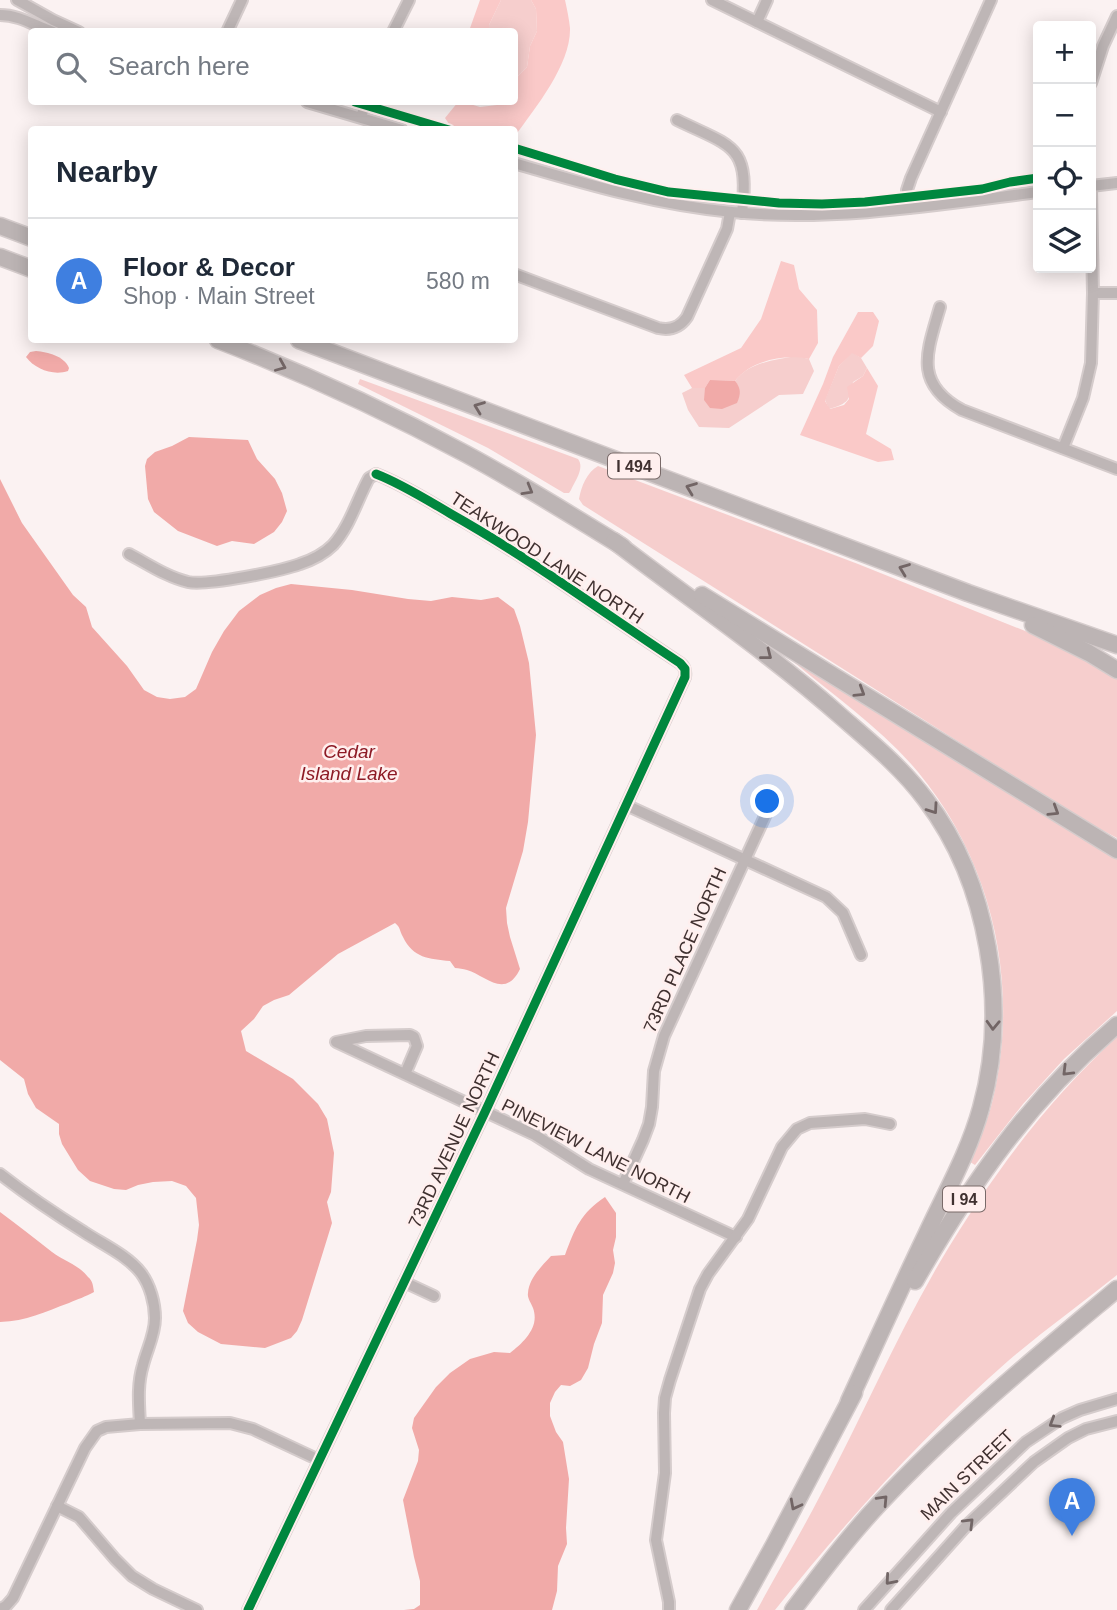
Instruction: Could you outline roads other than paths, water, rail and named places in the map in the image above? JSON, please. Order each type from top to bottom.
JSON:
[{"type":"highway","points":[[0,226],[28,236]]},
{"type":"highway","points":[[0,257],[28,268]]},
{"type":"highway","points":[[225,343],[306,376],[398,419],[498,472],[1117,850]]},
{"type":"highway","name":"I 494","points":[[307,343],[968,593]]},
{"type":"highway","points":[[614,541],[777,662],[895,764],[941,820],[965,869],[981,915],[991,972],[994,1021],[990,1066],[981,1108],[966,1152],[849,1401]]},
{"type":"highway","points":[[968,593],[1117,645]]},
{"type":"highway","points":[[968,593],[1089,653],[1117,670]]},
{"type":"highway","name":"I 94","points":[[738,1610],[881,1340],[981,1174],[1038,1102],[1085,1053],[1117,1025]]},
{"type":"highway","points":[[793,1610],[878,1505],[953,1430],[1117,1289]]},
{"type":"highway","points":[[1000,1389],[1117,1301]]},
{"type":"street","points":[[18,0],[70,28]]},
{"type":"street","points":[[229,28],[242,0]]},
{"type":"street","points":[[395,28],[409,0]]},
{"type":"street","points":[[712,0],[941,112]]},
{"type":"street","points":[[757,22],[767,0]]},
{"type":"street","points":[[909,208],[908,185],[991,0]]},
{"type":"street","points":[[0,15],[19,17],[44,28]]},
{"type":"street","points":[[1096,67],[1117,16]]},
{"type":"street","points":[[318,105],[389,126]]},
{"type":"street","points":[[361,117],[365,105]]},
{"type":"street","points":[[677,120],[725,144],[739,156],[744,176],[742,213]]},
{"type":"street","points":[[518,164],[630,196],[742,213],[837,214],[1033,193]]},
{"type":"street","points":[[1096,187],[1117,183]]},
{"type":"street","points":[[1063,448],[1083,398],[1091,363],[1091,210]]},
{"type":"street","points":[[518,276],[658,328],[674,329],[687,317],[727,229],[730,212]]},
{"type":"street","points":[[1093,293],[1117,293]]},
{"type":"street","points":[[940,307],[927,358],[932,383],[939,395],[962,410],[1117,469]]},
{"type":"street","name":"TEAKWOOD LANE NORTH","points":[[129,554],[189,582],[214,581],[298,565],[318,556],[332,545],[348,522],[369,478],[376,474],[479,529],[605,611],[683,666],[683,681]]},
{"type":"street","name":"73RD AVENUE NORTH","points":[[248,1610],[485,1112],[683,681]]},
{"type":"street","points":[[626,805],[816,891],[843,913],[861,955]]},
{"type":"street","name":"73RD PLACE NORTH","points":[[623,1184],[649,1124],[654,1071],[664,1036],[766,814]]},
{"type":"street","name":"PINEVIEW LANE NORTH","points":[[405,1074],[417,1046],[415,1037],[366,1036],[336,1042],[535,1135],[576,1161],[736,1237]]},
{"type":"street","points":[[669,1610],[656,1540],[665,1473],[665,1398],[700,1289],[748,1219],[782,1147],[797,1129],[810,1123],[865,1119],[890,1124]]},
{"type":"street","points":[[0,1174],[46,1208],[127,1260],[142,1275],[151,1294],[155,1327],[139,1382],[140,1424]]},
{"type":"street","points":[[404,1282],[434,1296]]},
{"type":"street","name":"MAIN STREET","points":[[864,1610],[951,1513],[1026,1442],[1062,1418],[1117,1399]]},
{"type":"street","name":"MAIN STREET","points":[[891,1610],[967,1525],[1034,1462],[1086,1429],[1117,1421]]},
{"type":"street","points":[[3,1608],[13,1598],[85,1448],[97,1431],[106,1427],[140,1424],[239,1424],[319,1460]]},
{"type":"street","points":[[57,1506],[79,1517],[132,1576],[153,1590],[197,1610]]},
{"type":"water","points":[[36,351],[60,358],[67,364],[68,371],[50,372],[34,365],[26,357],[30,352]]},
{"type":"water","points":[[710,380],[735,381],[740,391],[737,403],[722,409],[710,408],[704,400],[705,388]]},
{"type":"water","points":[[189,437],[248,440],[257,459],[275,479],[282,493],[287,511],[274,532],[254,544],[232,541],[217,546],[178,531],[154,512],[148,499],[145,466],[147,459],[155,452]]},
{"type":"water","name":"Cedar Island Lake","points":[[0,479],[22,523],[73,595],[86,607],[92,627],[127,666],[144,690],[157,697],[185,697],[196,689],[212,652],[239,611],[260,595],[291,584],[431,601],[452,597],[481,600],[498,597],[514,609],[520,626],[529,663],[536,735],[523,851],[506,908],[510,937],[520,969],[514,978],[508,983],[495,983],[467,970],[455,968],[450,961],[422,956],[407,944],[395,923],[338,954],[289,995],[263,1006],[241,1031],[246,1051],[293,1079],[318,1104],[327,1119],[334,1153],[331,1192],[327,1202],[332,1223],[302,1320],[291,1338],[265,1348],[221,1344],[198,1332],[188,1323],[183,1311],[199,1225],[196,1198],[186,1186],[172,1181],[153,1182],[126,1190],[90,1181],[78,1170],[62,1144],[59,1124],[36,1108],[24,1079],[0,1060]]},
{"type":"water","points":[[605,1197],[616,1213],[616,1237],[613,1273],[603,1295],[602,1323],[588,1368],[581,1380],[570,1386],[561,1385],[550,1403],[550,1416],[563,1442],[569,1479],[567,1544],[558,1566],[557,1591],[552,1610],[404,1610],[420,1605],[420,1581],[403,1500],[418,1461],[419,1450],[412,1428],[414,1418],[436,1387],[450,1373],[470,1359],[494,1352],[510,1353],[525,1339],[532,1328],[535,1315],[528,1295],[533,1277],[551,1256],[565,1255],[580,1222],[590,1209]]},
{"type":"water","points":[[0,1212],[52,1252],[80,1269],[91,1280],[94,1292],[35,1316],[0,1322]]},
{"type":"place","name":"Floor & Decor","points":[[1072,1536]]}]
